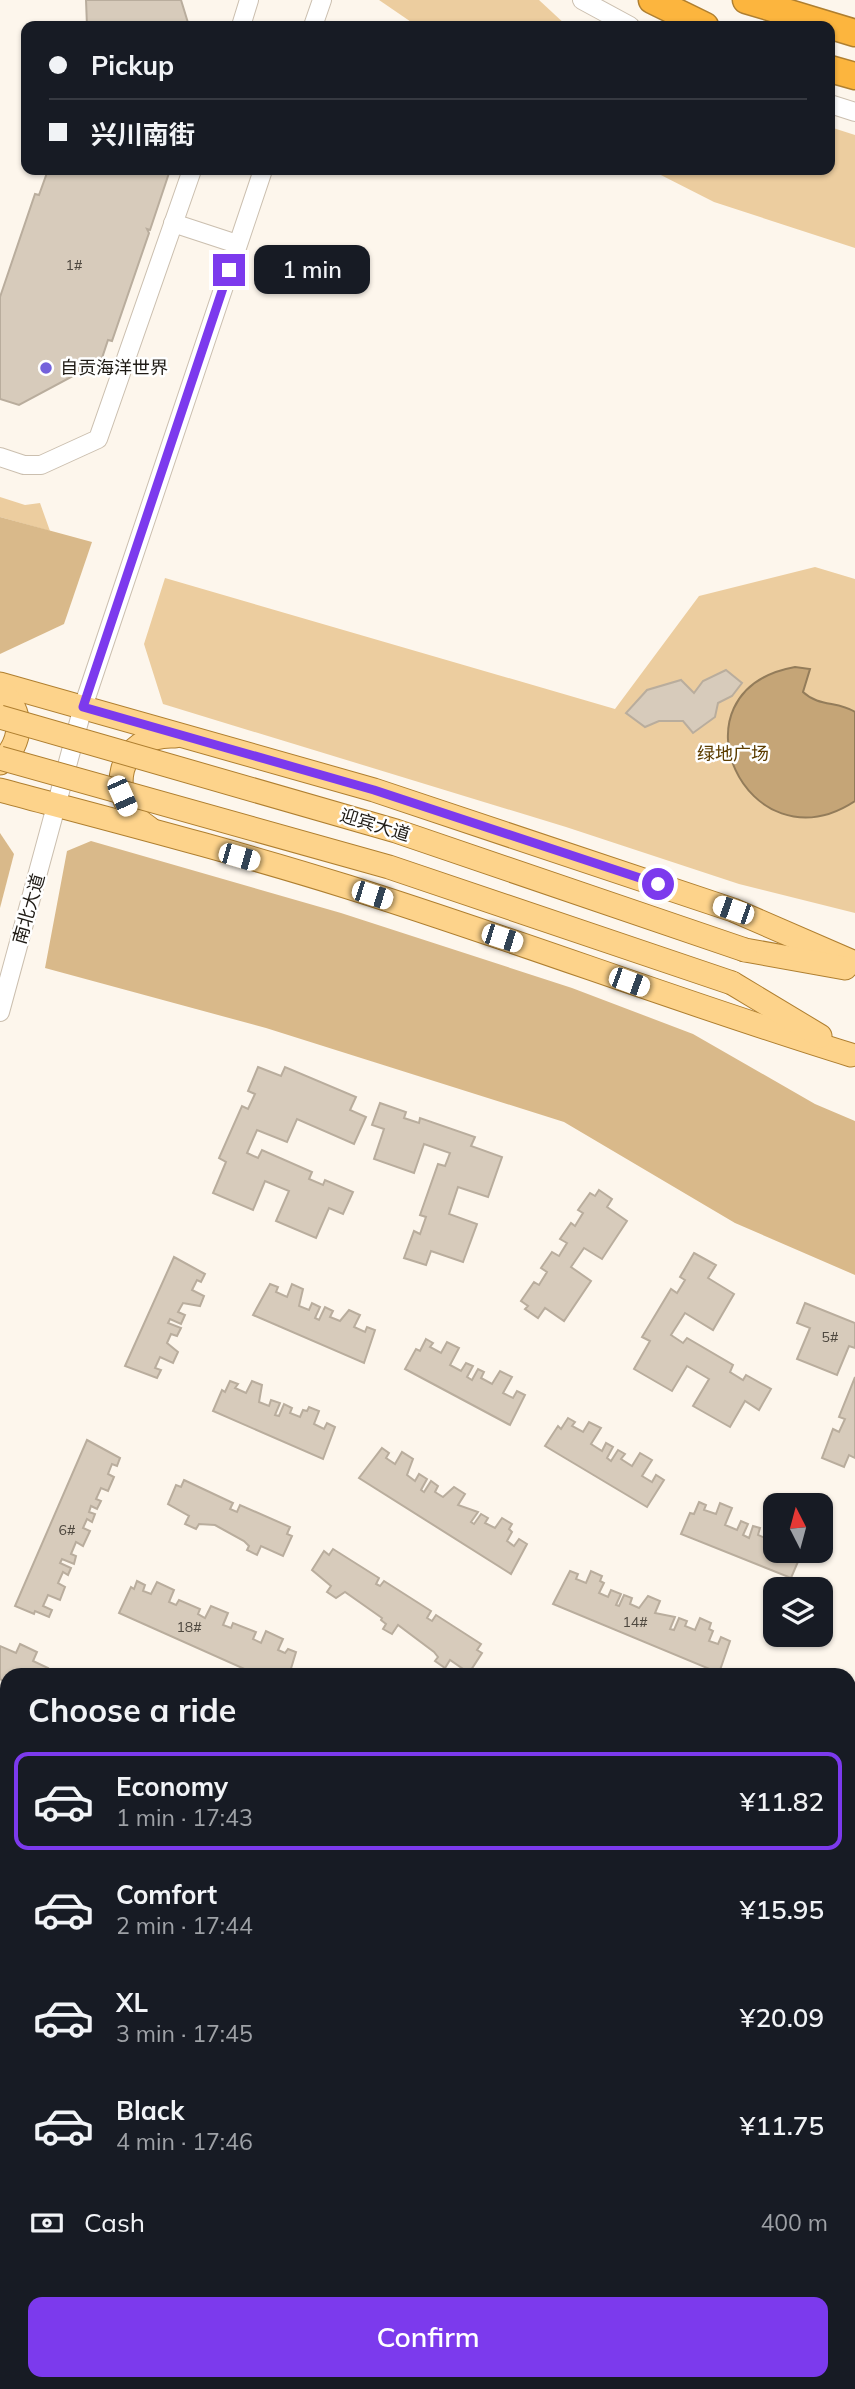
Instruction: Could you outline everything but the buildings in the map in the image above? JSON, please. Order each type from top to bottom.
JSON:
[{"type":"highway","points":[[652,0],[695,21]]},
{"type":"highway","points":[[746,0],[815,21]]},
{"type":"highway","points":[[835,27],[855,33]]},
{"type":"highway","points":[[835,70],[855,76]]},
{"type":"main road","points":[[0,684],[374,790],[733,910],[855,963]]},
{"type":"main road","points":[[0,690],[18,715],[19,732],[10,754],[0,764]]},
{"type":"main road","name":"迎宾大道","points":[[0,717],[396,831],[745,950],[855,970]]},
{"type":"main road","points":[[159,834],[129,811],[122,796],[123,767],[138,746],[148,741],[169,735],[185,736]]},
{"type":"main road","name":"迎宾大道","points":[[0,758],[389,867],[597,935],[732,983],[853,1055]]},
{"type":"main road","points":[[0,790],[346,887],[580,964],[704,1009],[853,1055]]},
{"type":"street","points":[[243,21],[249,0]]},
{"type":"street","points":[[315,21],[322,0]]},
{"type":"street","points":[[582,0],[621,21]]},
{"type":"street","points":[[835,106],[855,112]]},
{"type":"street","points":[[0,457],[24,465],[41,465],[98,439],[190,175]]},
{"type":"street","name":"南北大道","points":[[0,1012],[83,707],[261,175]]},
{"type":"street","points":[[173,223],[237,244]]},
{"type":"green space","points":[[379,0],[539,0],[562,21],[410,21]]},
{"type":"green space","points":[[835,129],[855,135],[855,248],[714,202],[661,175],[835,175]]},
{"type":"green space","points":[[0,497],[25,505],[40,503],[50,531],[0,517]]},
{"type":"green space","name":"绿地广场","points":[[815,567],[855,579],[855,913],[739,884],[566,827],[163,704],[144,644],[165,578],[615,709],[699,596]]},
{"type":"shaded area","points":[[0,517],[92,542],[64,624],[0,654]]},
{"type":"shaded area","points":[[795,667],[810,669],[803,692],[809,697],[855,712],[855,801],[816,817],[782,813],[754,796],[735,770],[728,739],[734,708],[756,683]]},
{"type":"shaded area","points":[[0,833],[14,854],[0,908]]},
{"type":"shaded area","points":[[91,841],[341,913],[572,988],[693,1034],[815,1104],[855,1121],[855,1275],[735,1223],[564,1122],[266,1028],[45,968],[67,851]]},
{"type":"place","name":"自贡海洋世界","points":[[46,368]]},
{"type":"route","points":[[229,270],[83,707],[374,790],[658,884]]}]
